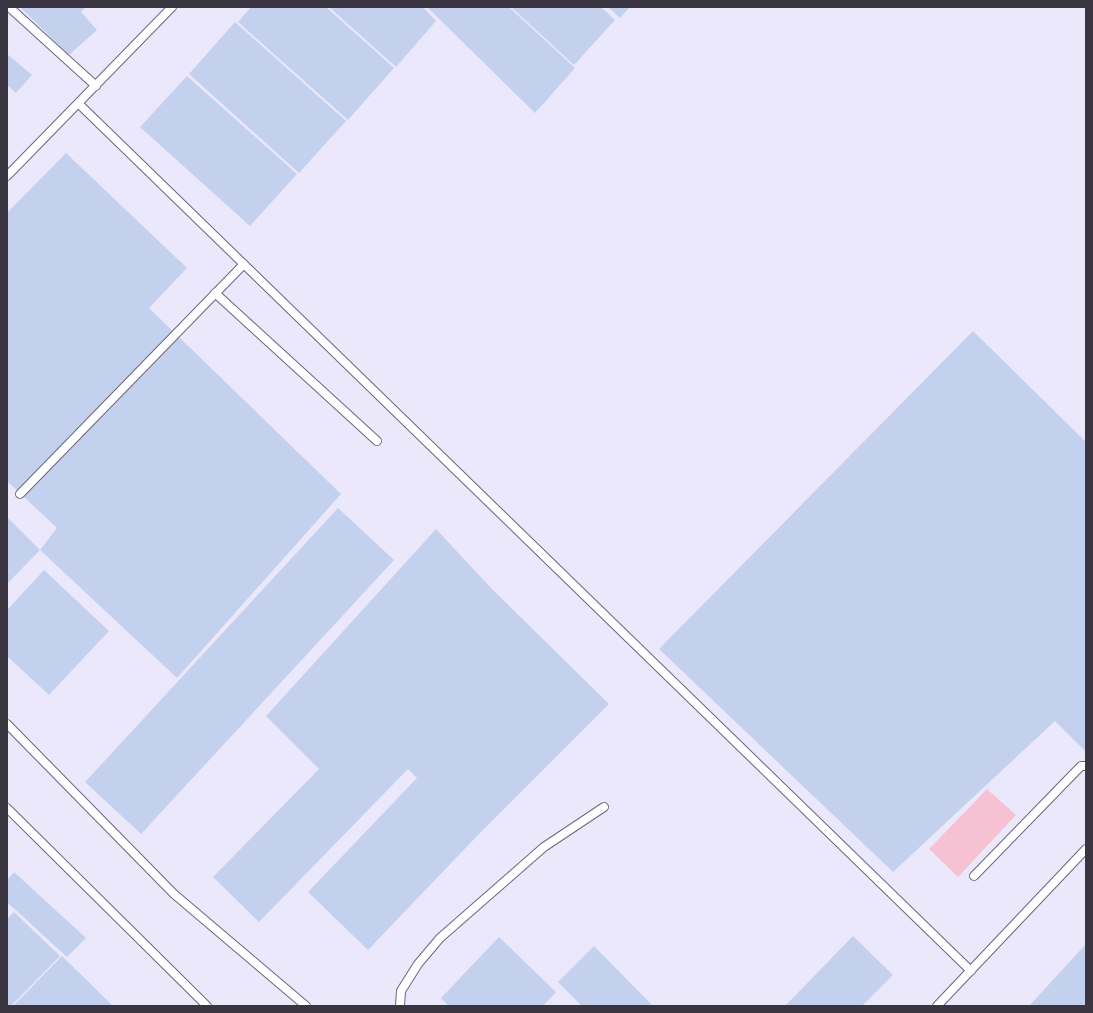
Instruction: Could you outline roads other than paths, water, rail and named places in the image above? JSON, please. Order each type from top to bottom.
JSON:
[{"type":"lane","points":[[9,7],[96,86]]},
{"type":"lane","points":[[7,176],[79,104],[172,7]]},
{"type":"lane","points":[[79,104],[971,971]]},
{"type":"lane","points":[[20,494],[244,264]]},
{"type":"lane","points":[[215,293],[377,441]]},
{"type":"lane","points":[[7,724],[174,894],[306,1006]]},
{"type":"lane","points":[[974,876],[1081,766],[1086,766]]},
{"type":"lane","points":[[400,1006],[401,991],[418,964],[445,934],[544,847],[604,807]]},
{"type":"lane","points":[[7,808],[207,1006]]},
{"type":"lane","points":[[937,1006],[1086,849]]}]
